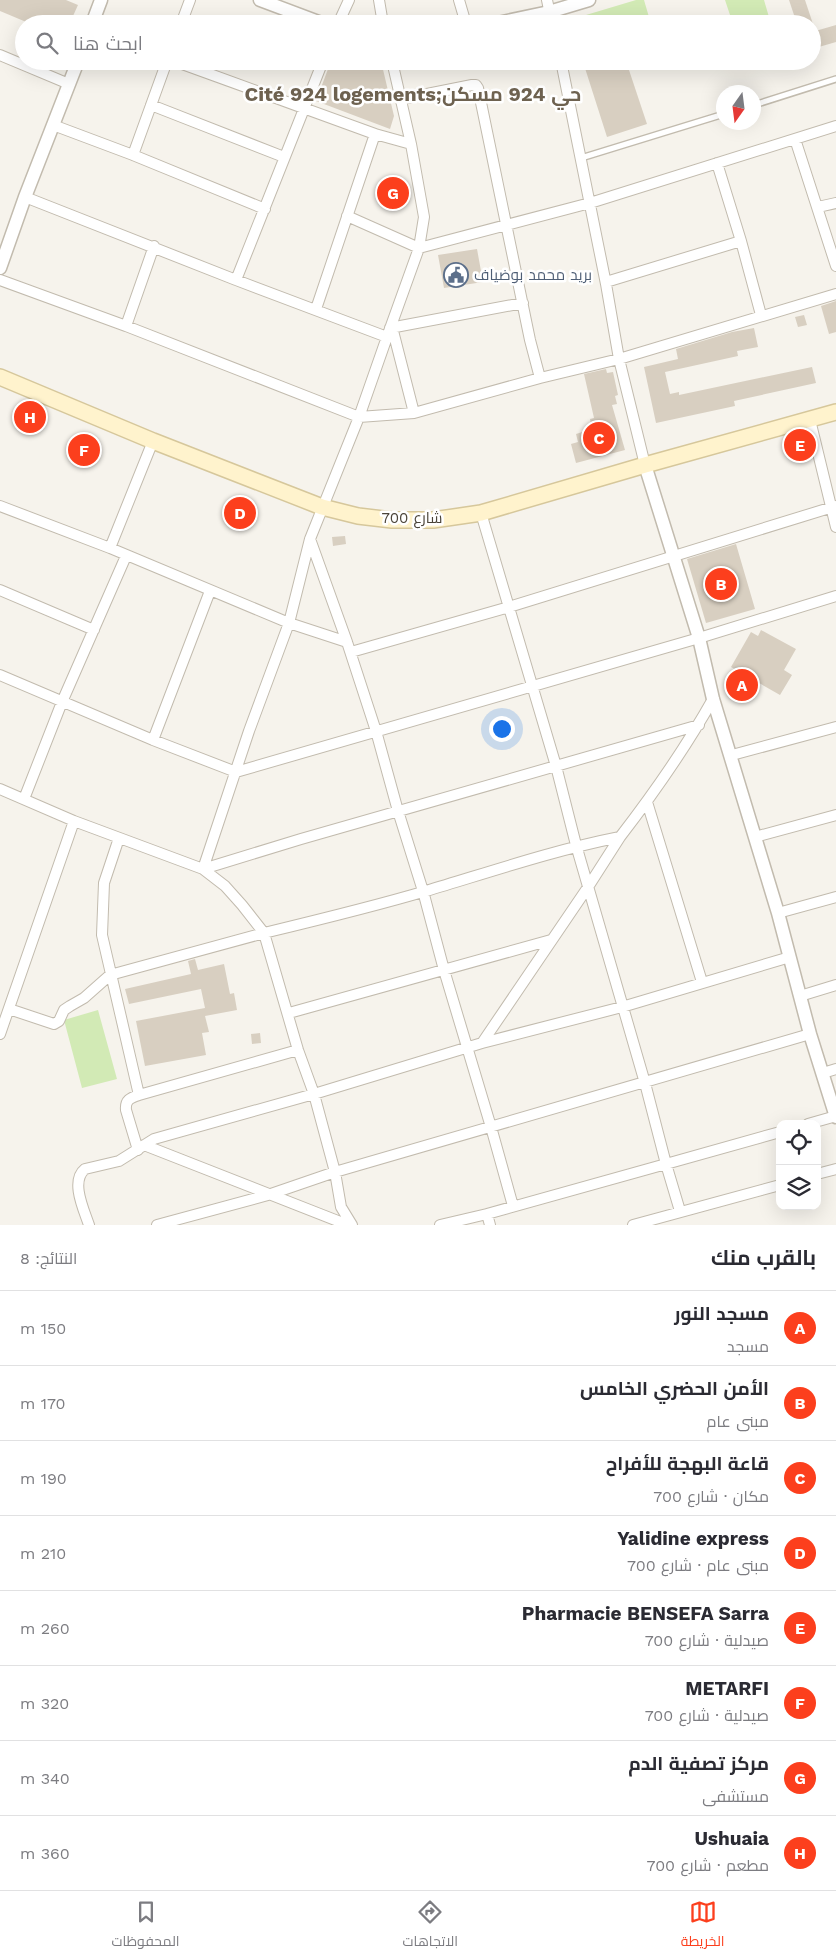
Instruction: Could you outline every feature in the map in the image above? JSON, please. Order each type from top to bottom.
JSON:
[{"type":"main road","name":"شارع 700","points":[[0,377],[152,441],[322,507],[358,516],[392,520],[433,520],[481,513],[836,412]]},
{"type":"street","points":[[95,15],[101,0]]},
{"type":"street","points":[[184,15],[190,0]]},
{"type":"street","points":[[260,0],[300,15]]},
{"type":"street","points":[[342,15],[349,0]]},
{"type":"street","points":[[379,0],[382,15]]},
{"type":"street","points":[[459,0],[463,15]]},
{"type":"street","points":[[535,15],[589,0]]},
{"type":"street","points":[[0,55],[15,61]]},
{"type":"street","points":[[36,70],[69,84]]},
{"type":"street","points":[[0,268],[74,70]]},
{"type":"street","points":[[133,155],[164,70]]},
{"type":"street","points":[[199,70],[375,134],[412,144]]},
{"type":"street","points":[[236,280],[319,70]]},
{"type":"street","points":[[203,869],[289,623],[310,539],[359,417],[419,248],[424,218],[412,144],[394,70]]},
{"type":"street","points":[[563,70],[606,282],[619,359],[645,465],[675,556],[699,638],[713,699],[732,755],[778,912],[810,1034],[836,1116],[821,1120]]},
{"type":"street","points":[[402,100],[476,85],[530,340],[540,378]]},
{"type":"street","points":[[151,105],[284,157]]},
{"type":"street","points":[[53,125],[133,155],[265,209]]},
{"type":"street","points":[[347,216],[419,248],[590,203],[836,126]]},
{"type":"street","points":[[316,309],[375,134]]},
{"type":"street","points":[[795,139],[836,266]]},
{"type":"street","points":[[717,163],[762,315]]},
{"type":"street","points":[[25,198],[154,246],[236,280],[316,309],[390,331],[523,303]]},
{"type":"street","points":[[818,207],[836,202]]},
{"type":"street","points":[[606,282],[741,241]]},
{"type":"street","points":[[126,326],[154,246]]},
{"type":"street","points":[[0,280],[126,326],[359,417],[414,413],[540,378],[619,359],[836,294]]},
{"type":"street","points":[[390,331],[414,413]]},
{"type":"street","points":[[810,420],[834,507],[836,526]]},
{"type":"street","points":[[110,548],[152,441]]},
{"type":"street","points":[[0,506],[110,548],[289,623],[347,642]]},
{"type":"street","points":[[351,652],[509,607],[834,507]]},
{"type":"street","points":[[481,513],[556,766],[576,845],[645,1082],[680,1211]]},
{"type":"street","points":[[310,539],[351,652],[376,731],[513,1206]]},
{"type":"street","points":[[24,799],[62,702],[126,556]]},
{"type":"street","points":[[0,590],[94,630]]},
{"type":"street","points":[[153,740],[210,591]]},
{"type":"street","points":[[0,675],[153,740],[236,772],[699,638],[836,596]]},
{"type":"street","points":[[482,1043],[620,837],[647,802],[713,699]]},
{"type":"street","points":[[203,869],[698,725]]},
{"type":"street","points":[[732,755],[836,727]]},
{"type":"street","points":[[0,791],[118,838],[203,869],[225,886],[242,905],[264,933],[289,1013],[298,1050],[314,1094],[335,1172],[341,1207],[352,1225]]},
{"type":"street","points":[[647,802],[702,982]]},
{"type":"street","points":[[755,836],[836,815]]},
{"type":"street","points":[[0,1032],[74,821]]},
{"type":"street","points":[[8,1009],[54,1024],[58,1021],[64,1010],[90,993],[110,975],[264,933],[343,914],[576,845],[620,837]]},
{"type":"street","points":[[118,838],[106,872],[102,901],[102,935],[139,1094]]},
{"type":"street","points":[[778,912],[836,897]]},
{"type":"street","points":[[289,1013],[552,940]]},
{"type":"street","points":[[89,1225],[78,1182],[82,1172],[119,1161],[154,1139],[314,1094],[482,1043],[622,1007],[790,957]]},
{"type":"street","points":[[800,996],[836,985]]},
{"type":"street","points":[[157,1225],[268,1195],[335,1172],[810,1034]]},
{"type":"street","points":[[298,1050],[139,1094],[128,1100],[126,1104],[130,1127],[141,1148],[348,1225]]},
{"type":"street","points":[[823,1073],[836,1069]]},
{"type":"street","points":[[440,1225],[487,1214],[776,1133]]},
{"type":"street","points":[[821,1173],[836,1170]]},
{"type":"street","points":[[633,1225],[776,1185]]},
{"type":"street","points":[[487,1214],[490,1225]]},
{"type":"lane","points":[[761,103],[836,79]]},
{"type":"lane","points":[[581,158],[716,116]]},
{"type":"green space","points":[[636,0],[644,0],[648,15],[586,15]]},
{"type":"green space","points":[[725,0],[764,0],[768,15],[730,15]]},
{"type":"green space","points":[[98,1010],[117,1079],[82,1088],[64,1020]]},
{"type":"building","points":[[0,0],[66,0],[78,5],[73,15],[15,15],[15,17],[0,11]]},
{"type":"building","points":[[789,0],[805,0],[810,15],[794,15]]},
{"type":"building","points":[[836,25],[836,42],[821,46],[821,29]]},
{"type":"building","points":[[328,70],[383,70],[394,116],[390,129],[316,101]]},
{"type":"building","points":[[586,70],[629,70],[647,124],[607,137]]},
{"type":"building","points":[[477,249],[483,282],[444,288],[438,255]]},
{"type":"building","points":[[836,301],[836,332],[829,334],[821,306]]},
{"type":"building","points":[[804,315],[807,325],[798,327],[795,317]]},
{"type":"building","points":[[754,328],[758,347],[737,351],[738,356],[665,372],[670,394],[679,392],[679,395],[812,367],[816,383],[734,401],[735,406],[656,423],[644,367],[678,359],[676,349],[732,332]]},
{"type":"building","points":[[606,369],[607,373],[613,372],[618,395],[615,396],[617,404],[612,405],[625,450],[576,463],[571,444],[578,442],[576,434],[592,429],[590,419],[594,418],[584,374]]},
{"type":"building","points":[[345,536],[346,544],[333,546],[332,537]]},
{"type":"building","points":[[736,544],[755,609],[706,623],[687,559]]},
{"type":"building","points":[[761,630],[796,649],[784,670],[792,675],[780,695],[731,667],[751,632],[758,636]]},
{"type":"building","points":[[195,959],[198,970],[224,964],[230,994],[234,993],[237,1010],[205,1016],[209,1032],[202,1033],[206,1055],[145,1066],[136,1021],[205,1008],[201,989],[129,1004],[125,989],[191,974],[188,961]]},
{"type":"building","points":[[260,1033],[261,1043],[252,1044],[251,1034]]},
{"type":"place","name":"مركز تصفية الدم","points":[[393,193]]},
{"type":"place","name":"بريد محمد بوضياف","points":[[456,275]]},
{"type":"place","name":"Ushuaia","points":[[30,417]]},
{"type":"place","name":"قاعة البهجة للأفراح","points":[[599,438]]},
{"type":"place","name":"Pharmacie BENSEFA Sarra","points":[[800,445]]},
{"type":"place","name":"METARFI","points":[[84,450]]},
{"type":"place","name":"Yalidine express","points":[[240,513]]},
{"type":"place","name":"الأمن الحضري الخامس","points":[[721,584]]},
{"type":"place","name":"مسجد النور","points":[[742,685]]},
{"type":"district","name":"Cité 924 logements;حي 924 مسكن","points":[[413,94]]}]
